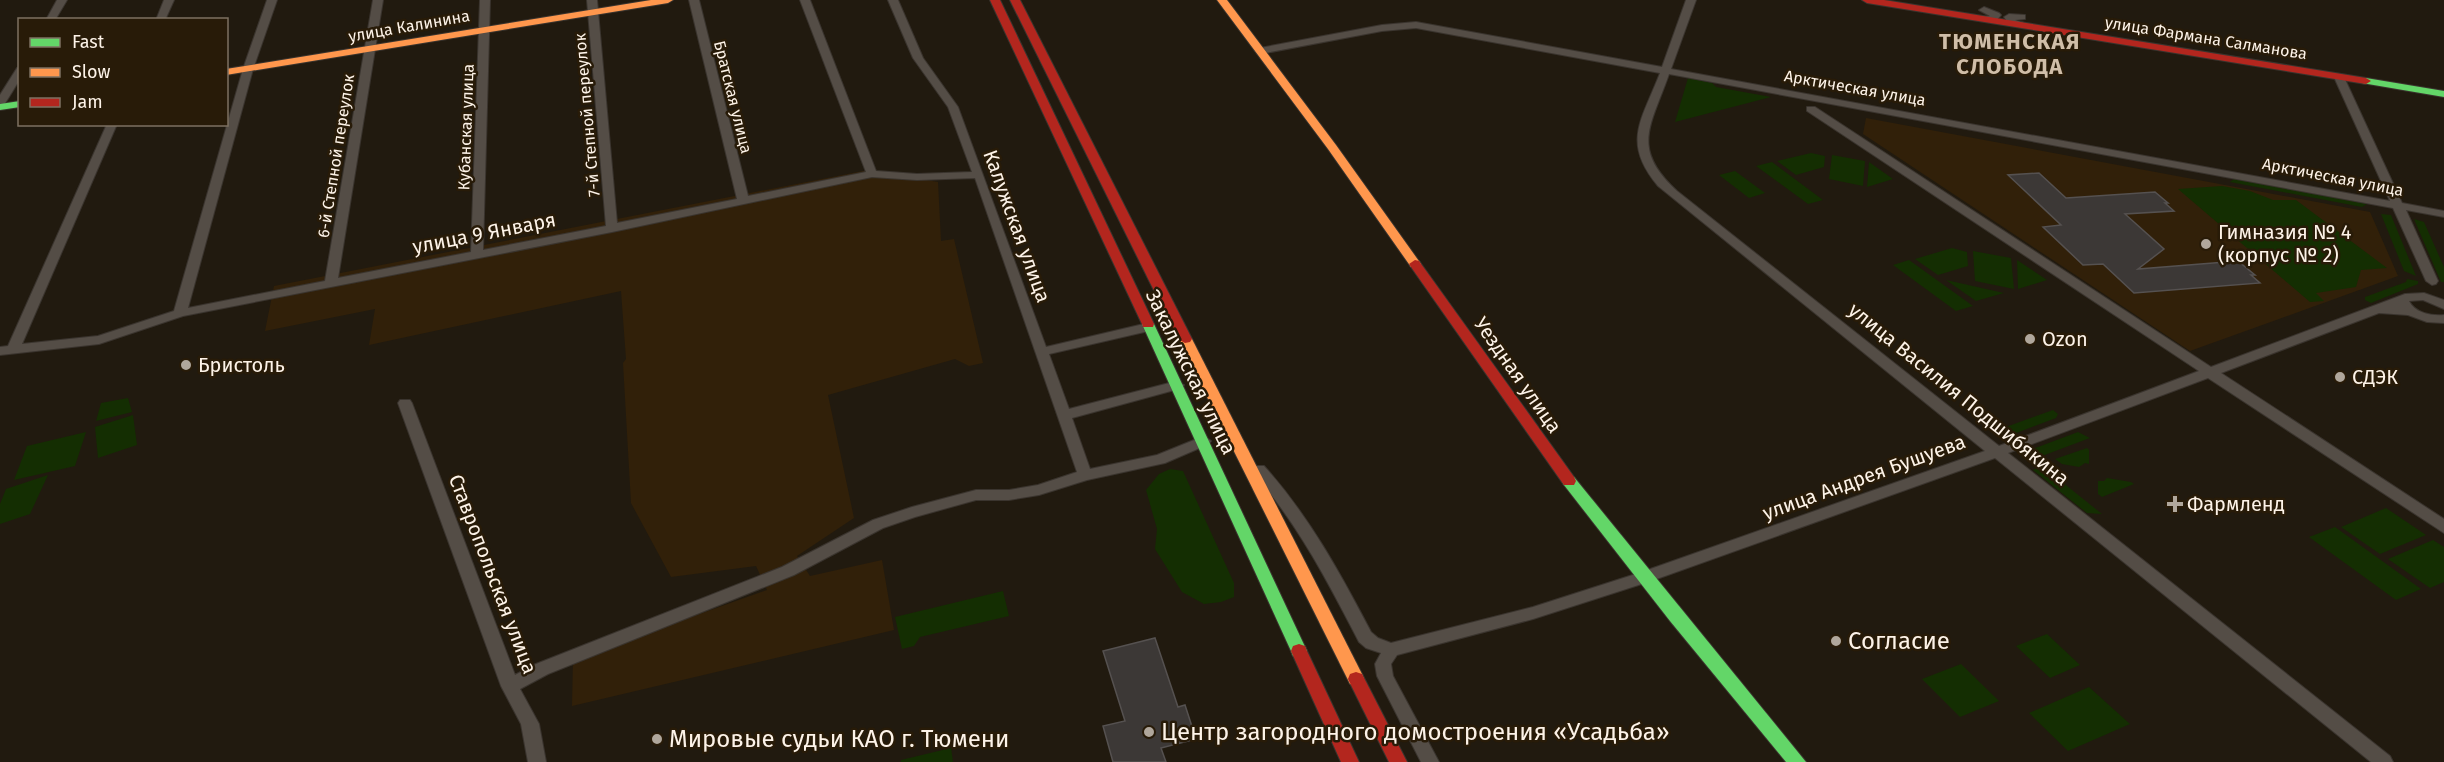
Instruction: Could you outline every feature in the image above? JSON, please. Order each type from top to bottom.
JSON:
[{"type":"main road","name":"улица Калинина","points":[[228,72],[484,30],[592,7],[668,0]]},
{"type":"main road","name":"Закалужская улица","points":[[994,0],[1204,441],[1350,762]]},
{"type":"main road","points":[[1015,0],[1398,762]]},
{"type":"main road","name":"Уездная улица","points":[[1222,0],[1332,147],[1573,486],[1797,762]]},
{"type":"main road","points":[[1868,0],[2022,21]]},
{"type":"main road","points":[[1919,0],[1983,15]]},
{"type":"main road","name":"улица Фармана Салманова","points":[[2022,21],[2444,94]]},
{"type":"main road","name":"улица Фармана Салманова","points":[[2022,21],[2444,86]]},
{"type":"main road","points":[[0,105],[18,104]]},
{"type":"street","points":[[51,18],[62,0]]},
{"type":"street","points":[[161,18],[169,0]]},
{"type":"street","points":[[180,312],[248,69],[272,0]]},
{"type":"street","name":"6-й Степной переулок","points":[[331,282],[378,0]]},
{"type":"street","name":"Кубанская улица","points":[[477,255],[485,0]]},
{"type":"street","name":"Братская улица","points":[[694,0],[744,201]]},
{"type":"street","points":[[805,0],[872,174]]},
{"type":"street","name":"Калужская улица","points":[[893,0],[918,58],[953,107],[1085,475]]},
{"type":"street","name":"улица Василия Подшибякина","points":[[1691,0],[1664,70],[1640,147],[1653,173],[1707,220],[2384,762]]},
{"type":"street","name":"7-й Степной переулок","points":[[592,7],[612,228]]},
{"type":"street","name":"Арктическая улица","points":[[1260,51],[1408,24],[2444,214]]},
{"type":"street","points":[[0,105],[18,74]]},
{"type":"street","points":[[2339,77],[2396,205],[2444,304]]},
{"type":"street","name":"Арктическая улица","points":[[1811,109],[2444,527]]},
{"type":"street","points":[[13,349],[111,126]]},
{"type":"street","name":"улица 9 Января","points":[[0,351],[99,340],[180,312],[477,255],[872,174],[917,177],[979,175]]},
{"type":"street","points":[[2432,281],[2422,295],[2444,304]]},
{"type":"street","name":"улица Андрея Бушуева","points":[[1391,650],[1533,613],[1645,577],[1997,452],[2403,298],[2422,295]]},
{"type":"street","points":[[2403,298],[2403,305],[2409,311]]},
{"type":"street","points":[[2378,309],[2409,311],[2437,320],[2444,326]]},
{"type":"street","points":[[1041,352],[1148,327]]},
{"type":"street","points":[[1064,415],[1177,385]]},
{"type":"street","name":"Ставропольская улица","points":[[405,403],[510,686],[530,724],[537,762]]},
{"type":"street","points":[[510,686],[542,669],[788,570],[878,524],[912,512],[976,495],[1009,495],[1039,490],[1085,475],[1160,459],[1204,441]]},
{"type":"street","points":[[1239,449],[1282,494],[1317,546],[1365,637],[1372,643],[1391,650],[1383,664],[1385,676],[1430,762]]},
{"type":"shaded area","name":"Гимназия № 4 (корпус № 2)","points":[[1866,118],[2370,212],[2398,276],[2190,351],[1863,134]]},
{"type":"shaded area","points":[[868,170],[938,182],[941,241],[954,239],[983,363],[969,366],[955,359],[828,395],[854,518],[797,556],[810,576],[882,560],[894,630],[572,706],[573,659],[767,590],[756,566],[671,577],[631,503],[621,291],[369,345],[375,309],[265,331],[274,286]]},
{"type":"green space","points":[[1688,78],[1712,83],[1716,87],[1771,97],[1675,122]]},
{"type":"green space","points":[[1811,153],[1825,156],[1824,167],[1796,175],[1777,161]]},
{"type":"green space","points":[[1832,155],[1865,161],[1863,186],[1829,179]]},
{"type":"green space","points":[[1772,162],[1823,200],[1808,204],[1756,166]]},
{"type":"green space","points":[[1869,162],[1893,179],[1867,187]]},
{"type":"green space","points":[[1735,171],[1765,193],[1749,198],[1719,175]]},
{"type":"green space","points":[[2234,179],[2367,204],[2362,207],[2230,182]]},
{"type":"green space","points":[[2222,186],[2250,191],[2273,200],[2296,200],[2387,268],[2361,270],[2356,287],[2316,293],[2324,301],[2310,302],[2178,189]]},
{"type":"green space","points":[[2381,214],[2391,215],[2416,276],[2404,271]]},
{"type":"green space","points":[[2414,219],[2424,222],[2444,267],[2444,282],[2441,282]]},
{"type":"green space","points":[[1952,248],[1967,252],[1968,266],[1938,275],[1915,259]]},
{"type":"green space","points":[[1973,251],[2011,258],[2014,289],[1975,281]]},
{"type":"green space","points":[[1909,260],[1973,306],[1956,311],[1893,265]]},
{"type":"green space","points":[[2017,260],[2047,280],[2018,289]]},
{"type":"green space","points":[[2407,279],[2418,281],[2418,284],[2371,303],[2365,300],[2365,297],[2406,282]]},
{"type":"green space","points":[[1946,280],[2004,293],[1976,301]]},
{"type":"green space","points":[[128,398],[132,412],[96,421],[101,403]]},
{"type":"green space","points":[[2053,410],[2058,414],[2056,418],[2011,435],[2006,431],[2006,427]]},
{"type":"green space","points":[[133,415],[137,445],[98,458],[95,427]]},
{"type":"green space","points":[[86,432],[75,466],[14,480],[27,446]]},
{"type":"green space","points":[[2078,432],[2090,438],[2042,456],[2030,450]]},
{"type":"green space","points":[[2087,448],[2089,464],[2085,463],[2079,467],[2062,464],[2055,459]]},
{"type":"green space","points":[[2042,466],[2102,514],[2087,513],[2033,470]]},
{"type":"green space","points":[[1170,469],[1183,471],[1234,583],[1234,597],[1221,602],[1204,604],[1182,592],[1155,549],[1157,529],[1146,490],[1159,474]]},
{"type":"green space","points":[[48,475],[30,514],[0,524],[0,504],[6,489]]},
{"type":"green space","points":[[2107,478],[2134,484],[2102,497],[2098,494],[2098,481],[2104,481]]},
{"type":"green space","points":[[2386,508],[2426,535],[2380,554],[2341,527]]},
{"type":"green space","points":[[2335,527],[2421,589],[2396,600],[2309,537]]},
{"type":"green space","points":[[2433,540],[2444,547],[2444,582],[2430,588],[2388,559]]},
{"type":"green space","points":[[1003,591],[1009,616],[920,637],[914,646],[902,649],[895,617]]},
{"type":"green space","points":[[2047,634],[2080,665],[2050,678],[2016,646]]},
{"type":"green space","points":[[1961,664],[1999,701],[1960,717],[1922,679]]},
{"type":"green space","points":[[2089,687],[2130,724],[2068,751],[2029,713]]},
{"type":"green space","points":[[951,748],[953,762],[901,762],[901,760]]},
{"type":"building","name":"Гимназия № 4 (корпус № 2)","points":[[2039,173],[2066,198],[2155,192],[2168,203],[2165,203],[2174,211],[2125,214],[2164,249],[2138,269],[2238,261],[2255,275],[2251,275],[2260,283],[2134,293],[2103,264],[2083,265],[2043,227],[2061,225],[2008,175]]},
{"type":"building","points":[[1155,638],[1178,707],[1185,705],[1196,739],[1161,748],[1166,762],[1113,762],[1103,726],[1125,721],[1103,651]]},
{"type":"traffic: fast","points":[[2366,81],[2444,94]]},
{"type":"traffic: fast","points":[[0,107],[18,104]]},
{"type":"traffic: fast","points":[[1148,324],[1299,651]]},
{"type":"traffic: fast","points":[[1569,481],[1676,616],[1797,762]]},
{"type":"traffic: slow","points":[[228,72],[668,0]]},
{"type":"traffic: slow","points":[[1222,0],[1332,147],[1415,264]]},
{"type":"traffic: slow","points":[[1185,339],[1356,679]]},
{"type":"traffic: jam","points":[[995,0],[1148,324]]},
{"type":"traffic: jam","points":[[1015,0],[1185,339]]},
{"type":"traffic: jam","points":[[1867,0],[2366,81]]},
{"type":"traffic: jam","points":[[1415,264],[1569,481]]},
{"type":"traffic: jam","points":[[1299,651],[1350,762]]},
{"type":"traffic: jam","points":[[1356,679],[1398,762]]},
{"type":"place","name":"Гимназия № 4 (корпус № 2)","points":[[2206,244]]},
{"type":"place","name":"Ozon","points":[[2030,339]]},
{"type":"place","name":"Бристоль","points":[[186,365]]},
{"type":"place","name":"СДЭК","points":[[2340,377]]},
{"type":"place","name":"Фармленд","points":[[2175,504]]},
{"type":"place","name":"Согласие","points":[[1836,641]]},
{"type":"place","name":"Центр загородного домостроения «Усадьба»","points":[[1149,732]]},
{"type":"place","name":"Мировые судьи КАО г. Тюмени","points":[[657,739]]},
{"type":"district","name":"ТЮМЕНСКАЯ СЛОБОДА","points":[[2010,54]]}]
